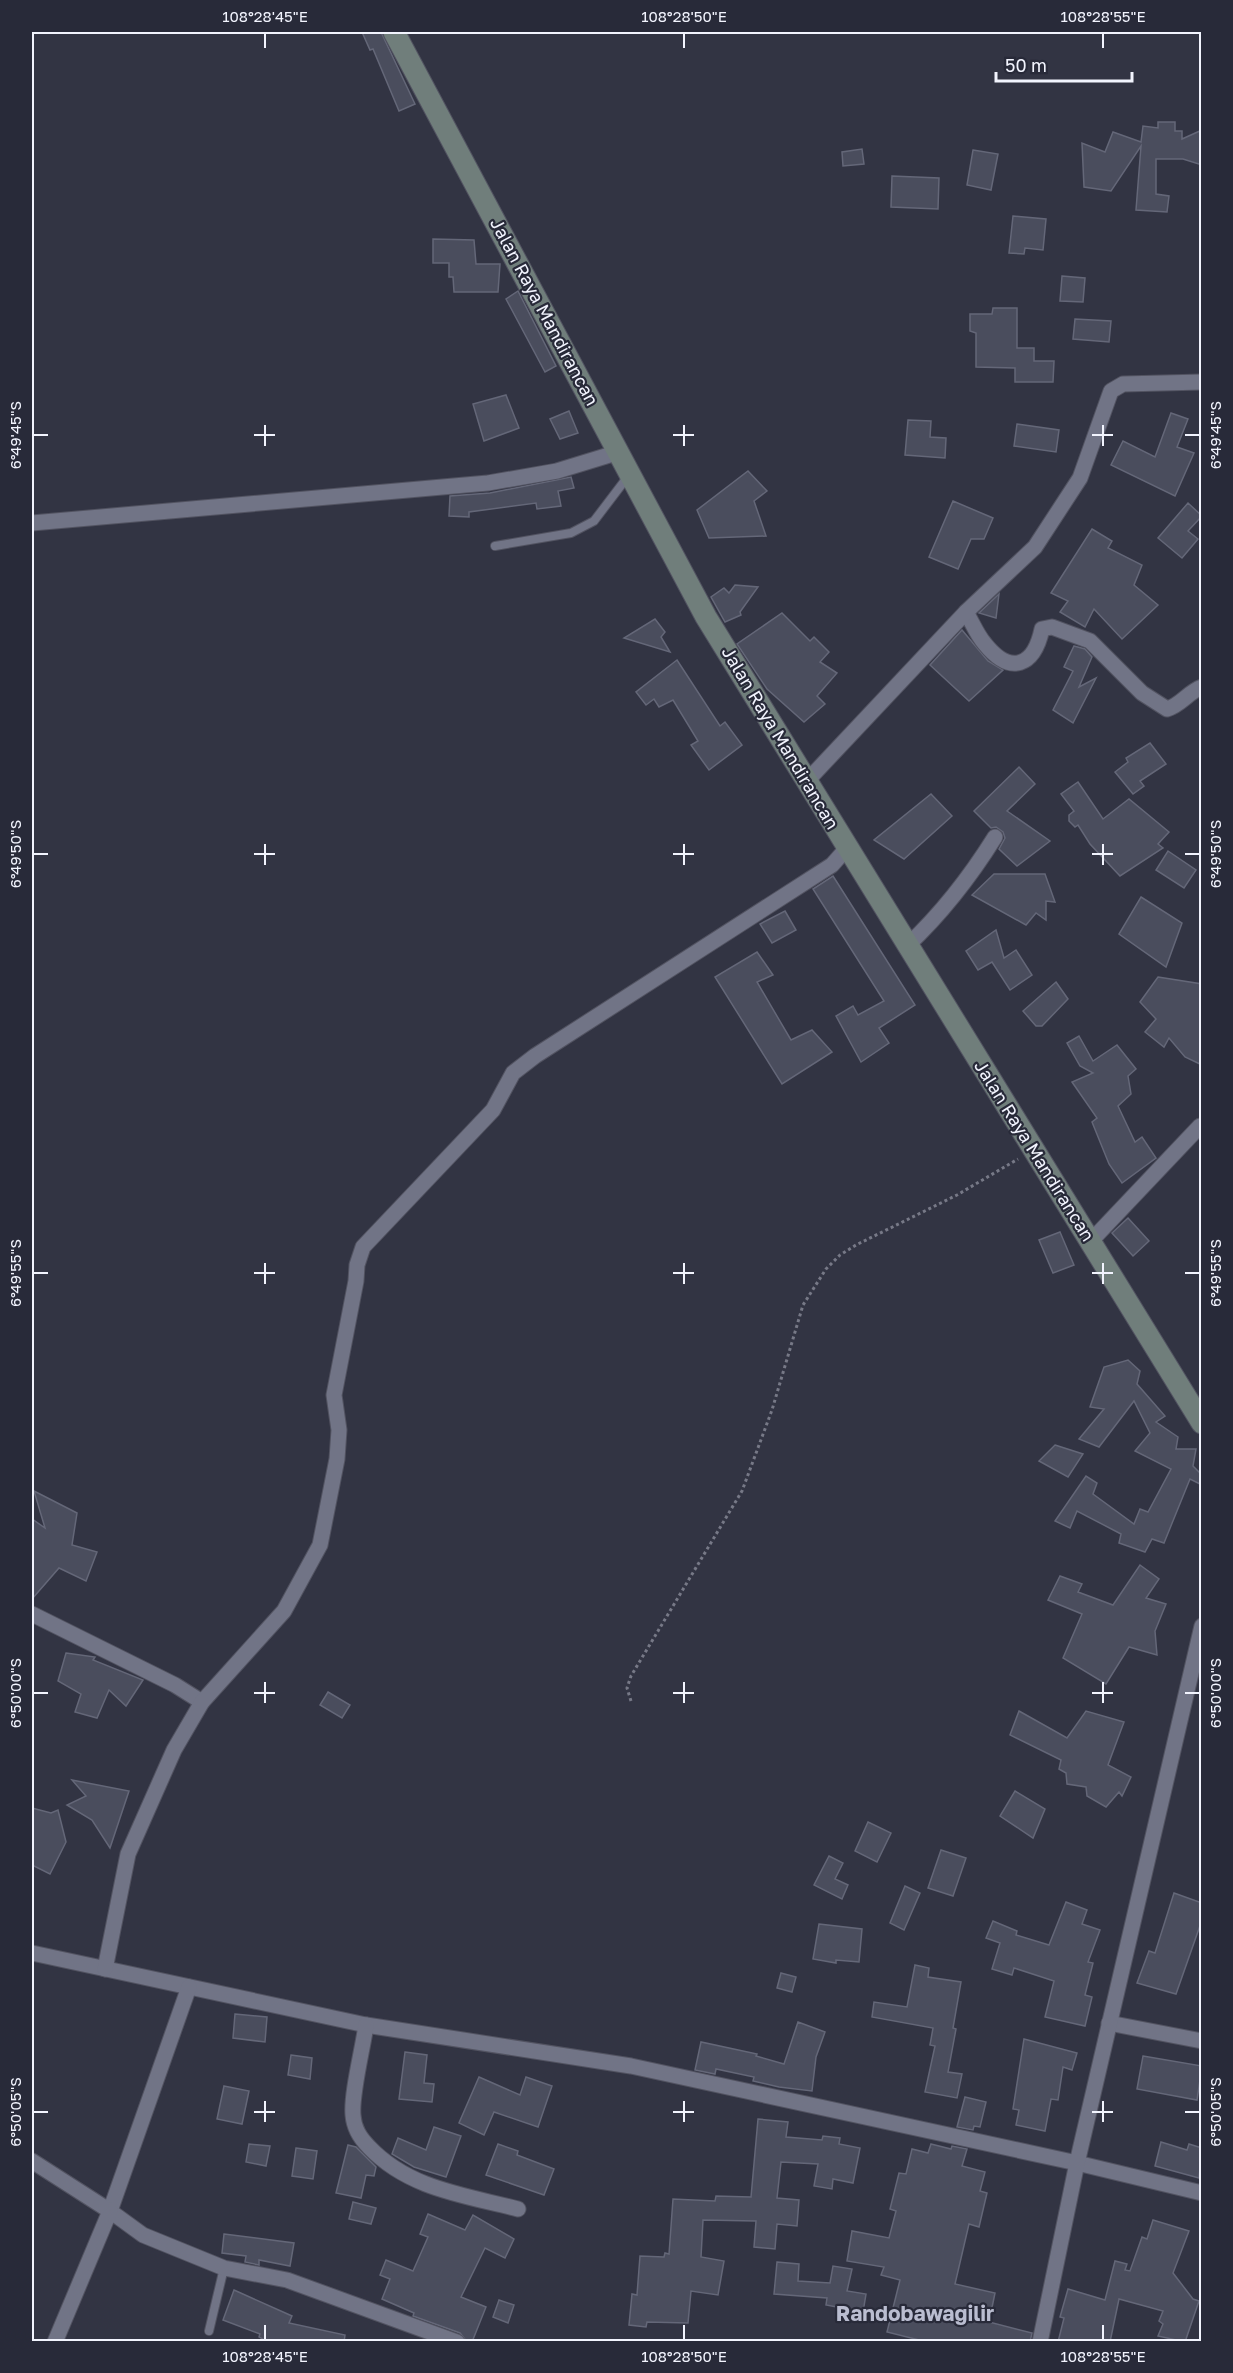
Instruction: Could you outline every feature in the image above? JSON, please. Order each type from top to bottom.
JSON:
[{"type":"street","name":"Jalan Raya Mandirancan","points":[[394,32],[706,617],[1202,1423]]},
{"type":"street","points":[[806,782],[966,612],[1035,547],[1080,478],[1111,391],[1123,384],[1202,382]]},
{"type":"street","points":[[32,524],[488,483],[557,471],[619,452]]},
{"type":"street","points":[[966,612],[985,645],[1005,662],[1020,662],[1030,658],[1038,649],[1042,629],[1052,627],[1090,641],[1142,693],[1167,709],[1175,706],[1191,690],[1202,687]]},
{"type":"street","points":[[908,945],[932,922],[975,870],[994,837]]},
{"type":"street","points":[[105,1970],[128,1854],[174,1750],[202,1702],[284,1611],[320,1545],[338,1449],[339,1430],[334,1395],[356,1281],[357,1264],[363,1247],[493,1110],[513,1074],[536,1056],[832,865],[847,848]]},
{"type":"street","points":[[1089,1242],[1200,1126]]},
{"type":"street","points":[[32,1614],[202,1702]]},
{"type":"street","points":[[1040,2342],[1077,2163],[1202,1626]]},
{"type":"street","points":[[32,1953],[366,2025],[631,2066],[1077,2163],[1202,2193]]},
{"type":"street","points":[[55,2342],[110,2211],[189,1987]]},
{"type":"street","points":[[1109,2023],[1202,2041]]},
{"type":"street","points":[[366,2025],[353,2115],[358,2135],[388,2166],[408,2178],[518,2209]]},
{"type":"street","points":[[32,2161],[143,2235],[224,2268],[288,2280],[457,2342]]},
{"type":"lane","points":[[495,546],[571,533],[594,521],[630,473]]},
{"type":"lane","points":[[209,2331],[224,2268]]},
{"type":"path","points":[[631,1701],[627,1688],[631,1676],[742,1491],[772,1410],[803,1305],[826,1269],[840,1255],[856,1245],[957,1195],[1033,1150]]},
{"type":"building","points":[[362,32],[381,32],[415,104],[399,111],[373,49],[370,50]]},
{"type":"building","points":[[1158,122],[1175,122],[1175,131],[1182,131],[1182,139],[1202,130],[1202,165],[1183,159],[1156,159],[1156,194],[1169,196],[1167,212],[1136,210],[1141,146],[1111,191],[1084,187],[1082,143],[1105,152],[1113,132],[1141,142],[1143,126],[1158,128]]},
{"type":"building","points":[[862,149],[864,164],[843,166],[842,152]]},
{"type":"building","points":[[973,150],[998,154],[991,190],[967,185]]},
{"type":"building","points":[[892,176],[939,178],[938,209],[891,207]]},
{"type":"building","points":[[1013,216],[1046,219],[1043,250],[1025,248],[1024,254],[1009,253]]},
{"type":"building","points":[[433,239],[474,240],[476,264],[500,264],[498,292],[454,292],[453,277],[449,277],[449,263],[433,263]]},
{"type":"building","points":[[1062,276],[1085,278],[1083,302],[1060,301]]},
{"type":"building","points":[[518,291],[556,366],[545,372],[506,299]]},
{"type":"building","points":[[993,308],[1017,308],[1017,348],[1034,348],[1034,361],[1054,361],[1053,382],[1015,382],[1015,368],[976,367],[976,333],[970,331],[970,314],[992,314]]},
{"type":"building","points":[[1075,319],[1111,321],[1109,342],[1073,339]]},
{"type":"building","points":[[506,395],[519,428],[484,441],[473,404]]},
{"type":"building","points":[[569,411],[578,433],[560,439],[550,419]]},
{"type":"building","points":[[1171,413],[1188,419],[1177,447],[1194,453],[1175,496],[1111,465],[1123,441],[1155,457]]},
{"type":"building","points":[[908,420],[931,421],[930,437],[946,438],[945,458],[905,455]]},
{"type":"building","points":[[1017,424],[1059,430],[1056,452],[1014,446]]},
{"type":"building","points":[[748,471],[767,491],[754,501],[766,536],[709,538],[697,510]]},
{"type":"building","points":[[571,477],[574,488],[558,491],[561,506],[537,509],[536,503],[469,512],[469,517],[449,516],[450,496],[490,493]]},
{"type":"building","points":[[953,501],[993,518],[984,539],[971,539],[958,569],[929,557]]},
{"type":"building","points":[[1188,503],[1202,516],[1188,531],[1198,539],[1182,558],[1158,538]]},
{"type":"building","points":[[1092,529],[1112,541],[1108,548],[1142,565],[1134,585],[1158,605],[1122,639],[1094,609],[1085,627],[1060,612],[1068,601],[1051,593]]},
{"type":"building","points":[[735,585],[758,587],[740,612],[741,615],[725,622],[711,597],[724,588],[729,593]]},
{"type":"building","points":[[999,594],[996,618],[979,613]]},
{"type":"building","points":[[782,613],[810,641],[814,637],[829,652],[820,662],[837,673],[817,696],[825,704],[804,722],[767,689],[737,644]]},
{"type":"building","points":[[655,619],[665,632],[661,637],[670,652],[624,638]]},
{"type":"building","points":[[962,630],[988,661],[1003,670],[969,701],[930,665]]},
{"type":"building","points":[[1074,646],[1085,649],[1092,657],[1079,687],[1096,678],[1073,723],[1053,710],[1073,671],[1064,667]]},
{"type":"building","points":[[677,660],[720,726],[725,722],[742,745],[709,770],[691,745],[698,741],[673,700],[659,707],[654,699],[646,705],[636,692]]},
{"type":"building","points":[[1150,743],[1166,764],[1140,781],[1144,786],[1133,794],[1115,772],[1128,762],[1126,758]]},
{"type":"building","points":[[1019,767],[1035,784],[1007,811],[1050,841],[1017,866],[999,849],[1005,838],[1003,832],[996,827],[991,828],[974,811]]},
{"type":"building","points":[[1078,782],[1103,819],[1129,799],[1169,832],[1158,844],[1163,848],[1120,876],[1090,844],[1078,825],[1075,827],[1069,821],[1069,815],[1074,811],[1061,794]]},
{"type":"building","points":[[931,794],[952,816],[904,859],[874,840]]},
{"type":"building","points":[[1168,851],[1196,870],[1184,888],[1156,870]]},
{"type":"building","points":[[994,874],[1045,874],[1055,902],[1046,901],[1046,920],[1036,913],[1026,925],[972,895]]},
{"type":"building","points":[[833,876],[915,1005],[879,1028],[889,1043],[861,1062],[836,1016],[853,1006],[858,1015],[884,1001],[813,889]]},
{"type":"building","points":[[1141,897],[1182,923],[1166,967],[1119,934]]},
{"type":"building","points":[[785,911],[796,930],[772,943],[760,924]]},
{"type":"building","points":[[996,930],[1004,958],[1016,950],[1032,975],[1010,990],[992,962],[978,970],[966,951]]},
{"type":"building","points":[[757,952],[773,975],[757,982],[791,1040],[812,1030],[832,1052],[782,1084],[715,977]]},
{"type":"building","points":[[1158,977],[1202,984],[1202,1065],[1185,1057],[1169,1038],[1164,1047],[1145,1032],[1156,1019],[1140,1002]]},
{"type":"building","points":[[1056,982],[1068,999],[1042,1026],[1036,1026],[1023,1011]]},
{"type":"building","points":[[1079,1036],[1093,1061],[1117,1045],[1136,1069],[1128,1076],[1131,1094],[1118,1106],[1135,1142],[1142,1137],[1156,1158],[1122,1183],[1109,1164],[1092,1122],[1097,1118],[1072,1082],[1093,1073],[1080,1066],[1067,1043]]},
{"type":"building","points":[[1128,1218],[1149,1241],[1133,1256],[1112,1233]]},
{"type":"building","points":[[1060,1232],[1074,1265],[1053,1273],[1039,1240]]},
{"type":"building","points":[[1128,1360],[1140,1371],[1137,1384],[1165,1416],[1156,1422],[1178,1437],[1176,1449],[1196,1449],[1193,1466],[1202,1475],[1202,1485],[1190,1479],[1164,1543],[1152,1539],[1145,1552],[1119,1543],[1121,1534],[1077,1511],[1070,1528],[1055,1521],[1086,1476],[1097,1483],[1093,1494],[1134,1524],[1140,1509],[1148,1512],[1171,1469],[1135,1451],[1150,1433],[1134,1401],[1099,1447],[1079,1439],[1104,1409],[1090,1407],[1104,1367]]},
{"type":"building","points":[[1055,1445],[1083,1454],[1068,1477],[1039,1461]]},
{"type":"building","points":[[34,1491],[77,1513],[72,1545],[97,1552],[86,1581],[59,1568],[32,1599],[32,1519],[45,1528]]},
{"type":"building","points":[[1140,1565],[1159,1579],[1146,1598],[1166,1604],[1155,1631],[1157,1655],[1129,1647],[1106,1684],[1063,1658],[1082,1614],[1048,1600],[1060,1576],[1082,1584],[1078,1592],[1113,1605]]},
{"type":"building","points":[[66,1653],[95,1657],[93,1660],[143,1680],[126,1706],[109,1690],[97,1718],[75,1712],[81,1694],[58,1681]]},
{"type":"building","points":[[328,1692],[350,1705],[342,1718],[320,1705]]},
{"type":"building","points":[[1019,1711],[1067,1738],[1086,1711],[1124,1722],[1108,1765],[1131,1777],[1122,1796],[1119,1792],[1106,1807],[1087,1796],[1086,1787],[1067,1784],[1066,1773],[1059,1769],[1061,1760],[1010,1735]]},
{"type":"building","points":[[72,1780],[129,1791],[110,1848],[92,1820],[67,1805],[86,1796]]},
{"type":"building","points":[[1015,1791],[1045,1809],[1033,1838],[1000,1816]]},
{"type":"building","points":[[32,1808],[51,1813],[58,1810],[66,1842],[50,1874],[32,1865]]},
{"type":"building","points":[[868,1822],[891,1833],[877,1862],[855,1851]]},
{"type":"building","points":[[941,1850],[966,1858],[953,1896],[928,1888]]},
{"type":"building","points":[[829,1856],[843,1863],[835,1879],[848,1885],[842,1899],[814,1885]]},
{"type":"building","points":[[905,1886],[920,1893],[904,1930],[890,1923]]},
{"type":"building","points":[[1174,1893],[1202,1903],[1202,1920],[1176,1994],[1137,1983],[1149,1951],[1155,1953]]},
{"type":"building","points":[[1066,1902],[1087,1910],[1082,1924],[1100,1930],[1088,1962],[1093,1963],[1085,1995],[1092,1997],[1085,2026],[1045,2017],[1054,1981],[1014,1968],[1012,1975],[992,1969],[1000,1943],[986,1938],[993,1921],[1017,1931],[1016,1935],[1049,1945]]},
{"type":"building","points":[[819,1924],[862,1929],[859,1962],[836,1960],[836,1963],[813,1959]]},
{"type":"building","points":[[915,1965],[929,1968],[928,1977],[961,1982],[948,2072],[962,2074],[957,2098],[925,2092],[935,2046],[930,2045],[933,2028],[872,2017],[874,2002],[907,2007]]},
{"type":"building","points":[[781,1973],[796,1977],[792,1992],[777,1988]]},
{"type":"building","points":[[235,2014],[267,2017],[265,2042],[233,2038]]},
{"type":"building","points":[[798,2022],[825,2032],[816,2057],[812,2091],[779,2087],[753,2081],[754,2077],[716,2069],[715,2074],[695,2070],[701,2042],[757,2054],[756,2056],[784,2064]]},
{"type":"building","points":[[1024,2039],[1077,2053],[1072,2070],[1063,2067],[1058,2100],[1051,2099],[1045,2131],[1016,2125],[1019,2110],[1013,2109]]},
{"type":"building","points":[[405,2052],[427,2055],[424,2083],[434,2084],[432,2102],[399,2099]]},
{"type":"building","points":[[291,2055],[312,2058],[310,2079],[288,2075]]},
{"type":"building","points":[[1143,2056],[1202,2066],[1197,2100],[1137,2089]]},
{"type":"building","points":[[479,2077],[520,2095],[526,2077],[552,2086],[538,2127],[494,2112],[484,2135],[459,2123]]},
{"type":"building","points":[[224,2086],[249,2091],[242,2124],[217,2119]]},
{"type":"building","points":[[965,2097],[986,2102],[980,2127],[974,2126],[973,2130],[957,2127]]},
{"type":"building","points":[[758,2119],[788,2122],[786,2137],[822,2140],[823,2136],[840,2138],[839,2144],[860,2148],[853,2183],[833,2179],[832,2189],[814,2186],[818,2164],[781,2162],[777,2198],[799,2200],[797,2226],[777,2224],[775,2249],[754,2247],[756,2221],[703,2220],[701,2257],[724,2261],[718,2295],[691,2291],[688,2323],[647,2322],[646,2327],[629,2325],[632,2294],[637,2295],[640,2256],[664,2257],[665,2253],[669,2254],[673,2199],[715,2201],[716,2196],[751,2197]]},
{"type":"building","points":[[434,2127],[461,2136],[446,2177],[414,2167],[392,2154],[398,2138],[426,2150]]},
{"type":"building","points":[[1161,2142],[1187,2150],[1189,2144],[1202,2148],[1199,2178],[1155,2166]]},
{"type":"building","points":[[249,2144],[270,2146],[266,2166],[246,2162]]},
{"type":"building","points":[[498,2144],[518,2151],[517,2155],[554,2169],[544,2195],[486,2175]]},
{"type":"building","points":[[931,2144],[951,2149],[952,2146],[967,2149],[962,2166],[985,2172],[980,2191],[987,2193],[979,2227],[969,2224],[955,2284],[995,2293],[989,2322],[1032,2333],[1030,2342],[927,2342],[887,2332],[900,2280],[881,2275],[884,2267],[847,2261],[852,2231],[889,2238],[896,2211],[890,2209],[899,2173],[906,2174],[912,2149],[928,2153]]},
{"type":"building","points":[[348,2145],[356,2147],[376,2167],[374,2176],[366,2175],[361,2198],[336,2193]]},
{"type":"building","points":[[296,2148],[317,2151],[313,2179],[292,2176]]},
{"type":"building","points":[[353,2202],[376,2208],[371,2224],[349,2219]]},
{"type":"building","points":[[428,2214],[465,2230],[473,2215],[514,2239],[505,2258],[485,2248],[461,2297],[486,2307],[472,2342],[467,2342],[460,2333],[413,2316],[414,2313],[382,2299],[390,2279],[380,2275],[386,2260],[413,2271],[428,2237],[420,2234]]},
{"type":"building","points":[[1153,2220],[1189,2231],[1173,2273],[1193,2299],[1199,2301],[1185,2342],[1158,2336],[1163,2324],[1159,2321],[1163,2311],[1119,2299],[1110,2342],[1058,2342],[1064,2318],[1060,2317],[1068,2289],[1105,2300],[1115,2261],[1127,2264],[1125,2270],[1130,2271],[1142,2237],[1147,2239]]},
{"type":"building","points":[[224,2234],[294,2243],[290,2266],[259,2260],[259,2265],[245,2262],[246,2256],[222,2253]]},
{"type":"building","points":[[777,2262],[799,2264],[798,2281],[830,2283],[833,2266],[852,2269],[847,2291],[866,2294],[863,2312],[826,2305],[827,2298],[774,2294]]},
{"type":"building","points":[[234,2290],[292,2316],[289,2323],[345,2335],[344,2342],[268,2342],[259,2337],[260,2334],[223,2320]]},
{"type":"building","points":[[499,2300],[514,2305],[508,2323],[493,2317]]},
{"type":"district","name":"Randobawagilir","points":[[915,2314]]}]
